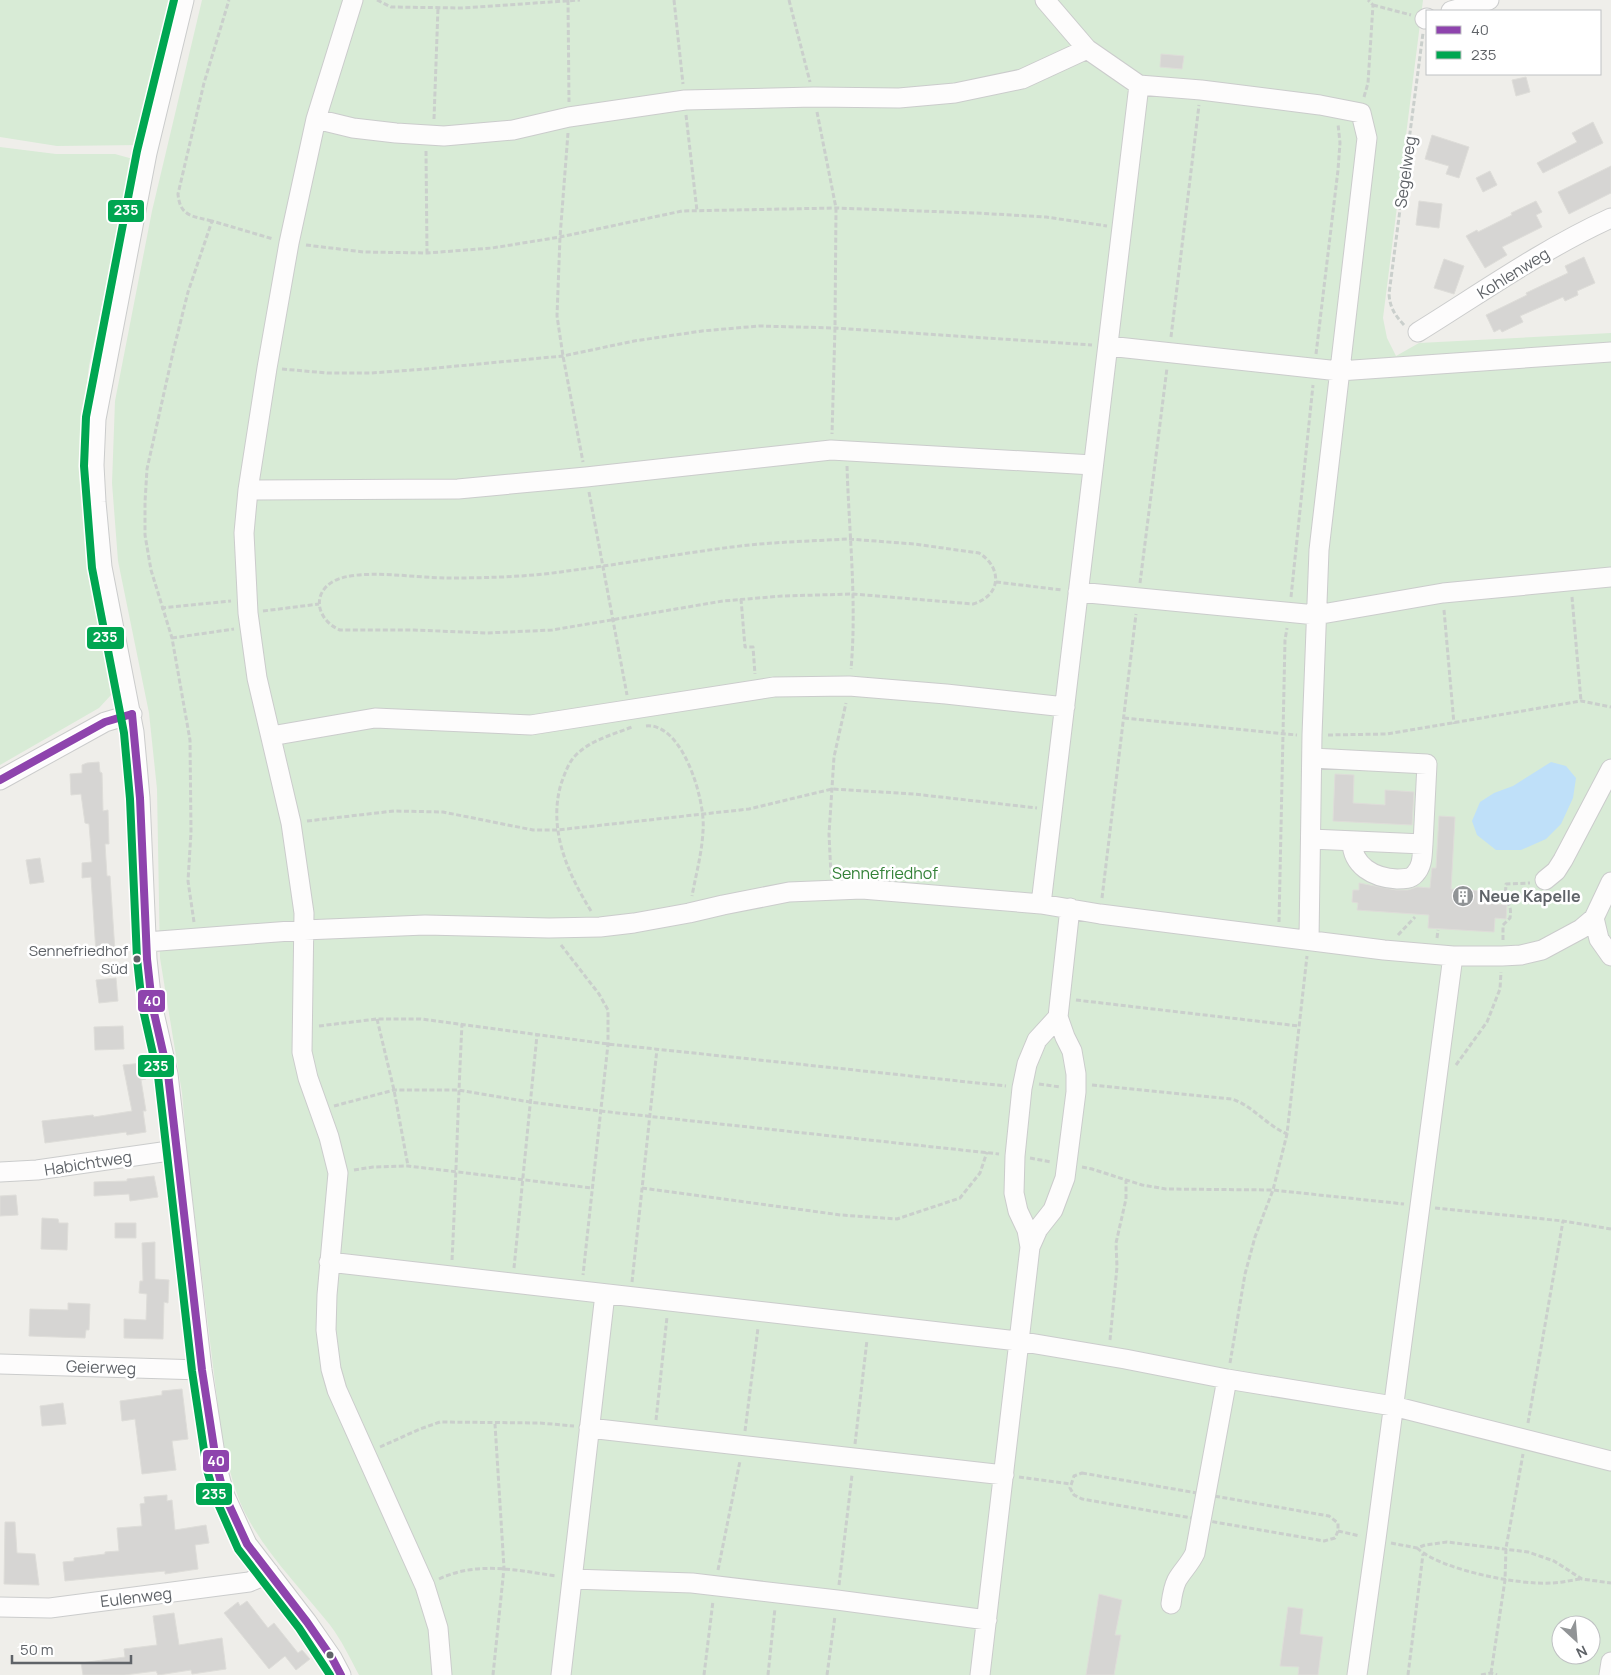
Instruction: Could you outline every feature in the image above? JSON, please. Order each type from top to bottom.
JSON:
[{"type":"street","points":[[184,0],[147,153],[96,419],[96,502],[102,567],[132,714],[140,798],[146,942],[152,1004],[168,1074],[202,1370],[217,1467],[224,1494],[247,1544],[307,1622],[332,1658],[341,1675]]},
{"type":"street","points":[[352,0],[316,119],[289,243],[267,368],[248,490],[244,533],[248,613],[256,678],[291,823],[304,912],[302,1052],[308,1078],[329,1137],[338,1173],[329,1262],[326,1330],[331,1369],[337,1390],[425,1586],[438,1628],[442,1675]]},
{"type":"street","points":[[1045,0],[1088,49],[1139,85],[1201,90],[1361,113],[1367,138],[1318,550],[1312,735],[1309,940]]},
{"type":"street","points":[[1454,10],[1488,0]]},
{"type":"street","points":[[316,119],[353,128],[444,136],[513,130],[569,117],[685,100],[814,97],[899,98],[955,93],[1022,78],[1088,49]]},
{"type":"street","points":[[1040,904],[1139,85]]},
{"type":"street","name":"Kohlenweg","points":[[1418,332],[1557,246],[1611,218]]},
{"type":"street","points":[[1108,346],[1338,370],[1611,352]]},
{"type":"street","points":[[248,490],[458,489],[839,450],[1093,465]]},
{"type":"street","points":[[1078,592],[1316,615],[1443,593],[1611,577]]},
{"type":"street","points":[[271,736],[375,718],[531,725],[774,687],[849,686],[1065,707]]},
{"type":"street","points":[[0,780],[105,722],[132,714]]},
{"type":"street","points":[[1312,758],[1427,764],[1422,862],[1415,875],[1405,879],[1385,879],[1369,872],[1356,859],[1352,850],[1352,841]]},
{"type":"street","points":[[1545,880],[1556,871],[1563,860],[1611,769]]},
{"type":"street","points":[[1311,839],[1423,844]]},
{"type":"street","points":[[146,942],[304,930],[425,925],[549,928],[600,927],[690,914],[723,905],[789,892],[862,889],[1040,904],[1100,914],[1384,950],[1453,956],[1502,956],[1521,955],[1542,950],[1581,929],[1594,918],[1611,882]]},
{"type":"street","points":[[980,1675],[1030,1247],[1038,1229],[1053,1210],[1065,1178],[1076,1086],[1072,1051],[1065,1037],[1059,1007],[1070,908]]},
{"type":"street","points":[[1594,918],[1599,940],[1611,956]]},
{"type":"street","points":[[1357,1675],[1384,1541],[1393,1406],[1426,1211],[1453,956]]},
{"type":"street","points":[[1030,1247],[1027,1230],[1018,1211],[1014,1193],[1015,1156],[1022,1085],[1027,1064],[1038,1040],[1059,1007]]},
{"type":"street","name":"Habichtweg","points":[[0,1172],[37,1170],[176,1150]]},
{"type":"street","points":[[329,1262],[1018,1341],[1227,1379],[1393,1406],[1611,1461]]},
{"type":"street","points":[[561,1675],[605,1294]]},
{"type":"street","name":"Geierweg","points":[[0,1364],[202,1370]]},
{"type":"street","points":[[1171,1604],[1173,1589],[1178,1578],[1191,1562],[1195,1553],[1227,1379]]},
{"type":"street","points":[[589,1428],[1004,1475]]},
{"type":"street","name":"Eulenweg","points":[[0,1607],[50,1608],[250,1582],[268,1572]]},
{"type":"street","points":[[572,1579],[714,1585],[987,1620]]},
{"type":"street","points":[[1610,1675],[1611,1662]]},
{"type":"path","points":[[229,0],[204,83],[178,194],[179,205],[187,214],[289,243],[364,252],[427,252],[492,248],[560,237],[682,211],[836,208],[976,212],[1046,217],[1122,229]]},
{"type":"path","points":[[377,0],[390,7],[438,8],[580,0]]},
{"type":"path","points":[[568,0],[569,117],[560,237],[557,316],[633,727]]},
{"type":"path","points":[[789,0],[814,97],[836,208],[835,328],[839,450],[850,539],[853,640],[849,686],[834,757],[829,834],[832,890]]},
{"type":"path","points":[[1368,0],[1373,4],[1426,19]]},
{"type":"path","points":[[1361,113],[1368,83],[1373,4]]},
{"type":"path","points":[[427,252],[430,135],[438,8]]},
{"type":"path","name":"Segelweg","points":[[1418,332],[1404,324],[1395,315],[1390,305],[1389,294],[1426,19]]},
{"type":"path","points":[[1100,914],[1201,90]]},
{"type":"path","points":[[1276,936],[1280,915],[1285,640],[1314,368],[1338,170],[1340,143],[1336,108]]},
{"type":"path","points":[[198,938],[188,881],[191,832],[190,740],[172,638],[151,570],[145,535],[145,502],[147,469],[156,422],[188,292],[212,221]]},
{"type":"path","points":[[267,368],[327,373],[370,373],[563,356],[634,341],[702,331],[759,326],[835,328],[1108,346]]},
{"type":"path","points":[[850,539],[914,544],[979,553],[992,565],[996,573],[996,582],[988,597],[981,602],[973,604],[853,594],[782,596],[741,599],[552,630],[487,633],[414,630],[340,630],[332,627],[325,621],[319,604],[320,596],[329,584],[336,580],[364,575],[456,578],[544,574],[603,565],[742,546],[850,539]]},
{"type":"path","points":[[1570,580],[1581,701]]},
{"type":"path","points":[[996,582],[1078,592]]},
{"type":"path","points":[[1443,593],[1454,724]]},
{"type":"path","points":[[741,599],[745,647],[753,647],[756,690]]},
{"type":"path","points":[[162,608],[248,613],[319,604]]},
{"type":"path","points":[[172,638],[248,613]]},
{"type":"path","points":[[1124,718],[1283,734],[1387,734],[1581,701],[1611,707]]},
{"type":"path","points":[[600,927],[577,889],[563,855],[557,830],[557,800],[563,777],[574,757],[595,741],[633,727],[654,725],[675,738],[696,784],[703,813],[704,830],[690,914]]},
{"type":"path","points":[[291,823],[394,810],[442,812],[532,830],[557,830],[749,809],[832,789],[914,794],[1052,810]]},
{"type":"path","points":[[1453,1071],[1456,1064],[1487,1022],[1500,989],[1503,924],[1510,918],[1511,912],[1510,906],[1505,900],[1506,884],[1518,885],[1545,880]]},
{"type":"path","points":[[549,928],[599,994],[608,1010],[608,1044],[582,1291]]},
{"type":"path","points":[[1227,1379],[1245,1274],[1254,1237],[1273,1190],[1287,1134],[1309,940]]},
{"type":"path","points":[[1059,1007],[1299,1026]]},
{"type":"path","points":[[377,1019],[394,1090],[408,1166]]},
{"type":"path","points":[[302,1027],[377,1019],[421,1019],[657,1049],[1022,1085],[1076,1086],[1232,1099],[1242,1102],[1273,1128],[1287,1134]]},
{"type":"path","points":[[451,1277],[462,1024]]},
{"type":"path","points":[[512,1283],[537,1035]]},
{"type":"path","points":[[630,1297],[657,1049]]},
{"type":"path","points":[[319,1111],[394,1090],[458,1090],[600,1111],[987,1152],[1092,1169],[1142,1185],[1166,1189],[1273,1190],[1426,1211],[1433,1207],[1611,1229]]},
{"type":"path","points":[[642,1188],[841,1215],[897,1219],[960,1198],[980,1173],[987,1152]]},
{"type":"path","points":[[338,1173],[408,1166],[592,1188]]},
{"type":"path","points":[[1108,1356],[1117,1267],[1116,1243],[1126,1199],[1126,1180]]},
{"type":"path","points":[[654,1435],[669,1302]]},
{"type":"path","points":[[704,1675],[714,1585],[744,1446],[759,1312]]},
{"type":"path","points":[[827,1675],[854,1458],[868,1324]]},
{"type":"path","points":[[365,1454],[420,1428],[440,1422],[540,1423],[589,1428]]},
{"type":"path","points":[[493,1675],[504,1568],[495,1424]]},
{"type":"path","points":[[1004,1475],[1071,1484]]},
{"type":"path","points":[[1338,1531],[1417,1548],[1447,1542],[1528,1552],[1554,1561],[1582,1579]]},
{"type":"path","points":[[1384,1541],[1390,1552]]},
{"type":"path","points":[[1417,1548],[1423,1554],[1448,1565],[1505,1580],[1550,1583],[1582,1579],[1611,1583]]},
{"type":"path","points":[[1408,1675],[1423,1554]]},
{"type":"path","points":[[425,1586],[453,1572],[477,1568],[504,1568],[572,1579]]},
{"type":"path","points":[[768,1675],[776,1592]]},
{"type":"path","points":[[1481,1675],[1492,1673],[1497,1675]]},
{"type":"green space","points":[[0,0],[173,0],[141,145],[57,146],[0,137]]},
{"type":"green space","name":"Sennefriedhof","points":[[202,0],[1423,0],[1383,318],[1387,338],[1396,356],[1419,343],[1611,333],[1611,1675],[359,1675],[334,1631],[278,1562],[250,1522],[236,1492],[222,1439],[188,1163],[182,1093],[160,958],[157,789],[149,713],[118,561],[112,483],[115,401],[152,211]]},
{"type":"green space","points":[[0,147],[56,154],[115,154],[133,159],[89,366],[82,424],[82,494],[87,543],[114,685],[111,695],[99,708],[0,765]]},
{"type":"water","points":[[1551,762],[1566,766],[1576,778],[1573,798],[1561,824],[1546,839],[1521,850],[1496,850],[1477,835],[1472,821],[1480,802],[1494,793],[1513,786]]},
{"type":"building","points":[[1161,54],[1184,56],[1182,69],[1160,67]]},
{"type":"building","points":[[1526,77],[1530,92],[1516,96],[1512,80]]},
{"type":"building","points":[[1593,122],[1603,143],[1543,173],[1537,163],[1577,142],[1572,133]]},
{"type":"building","points":[[1432,135],[1469,147],[1459,178],[1446,174],[1449,166],[1425,159]]},
{"type":"building","points":[[1611,166],[1611,193],[1569,214],[1558,192]]},
{"type":"building","points":[[1490,171],[1497,185],[1483,192],[1476,178]]},
{"type":"building","points":[[1419,201],[1442,204],[1439,228],[1416,225]]},
{"type":"building","points":[[1536,201],[1542,212],[1536,215],[1542,227],[1502,247],[1507,255],[1485,268],[1466,236],[1512,215],[1511,213]]},
{"type":"building","points":[[1584,257],[1595,283],[1577,291],[1578,295],[1565,301],[1563,297],[1520,316],[1523,322],[1502,332],[1500,329],[1494,332],[1486,315],[1568,273],[1565,266]]},
{"type":"building","points":[[1444,259],[1464,266],[1454,294],[1434,288]]},
{"type":"building","points":[[99,762],[100,772],[102,773],[103,811],[108,810],[109,844],[105,844],[107,876],[110,876],[115,952],[96,953],[91,877],[82,878],[82,863],[92,862],[89,824],[85,823],[81,794],[71,795],[70,774],[82,773],[82,765]]},
{"type":"building","points":[[1335,774],[1354,775],[1353,803],[1385,805],[1385,790],[1414,792],[1412,825],[1333,821]]},
{"type":"building","points":[[1439,816],[1455,817],[1451,889],[1497,892],[1496,904],[1507,905],[1506,919],[1495,918],[1494,932],[1428,928],[1429,915],[1357,910],[1358,903],[1352,902],[1353,890],[1359,890],[1359,883],[1396,890],[1408,890],[1417,887],[1430,888],[1432,868],[1436,868]]},
{"type":"building","points":[[40,858],[44,882],[30,884],[26,860]]},
{"type":"building","points":[[116,978],[118,1001],[99,1003],[96,980]]},
{"type":"building","points":[[123,1026],[124,1049],[95,1050],[94,1027]]},
{"type":"building","points":[[143,1063],[146,1079],[141,1080],[146,1111],[143,1111],[146,1132],[127,1135],[126,1132],[45,1143],[42,1121],[93,1115],[94,1117],[132,1111],[123,1065]]},
{"type":"building","points":[[154,1176],[158,1197],[130,1201],[129,1194],[94,1196],[94,1182],[127,1181],[127,1179]]},
{"type":"building","points":[[16,1195],[18,1215],[0,1216],[0,1196]]},
{"type":"building","points":[[42,1218],[58,1219],[59,1223],[68,1223],[67,1250],[41,1249]]},
{"type":"building","points":[[115,1223],[136,1223],[136,1238],[115,1238]]},
{"type":"building","points":[[155,1242],[155,1279],[169,1280],[168,1303],[164,1302],[163,1339],[124,1338],[124,1319],[146,1320],[147,1294],[139,1293],[140,1281],[143,1281],[142,1243]]},
{"type":"building","points":[[68,1303],[90,1304],[89,1330],[86,1330],[85,1338],[29,1336],[30,1309],[68,1310]]},
{"type":"building","points":[[182,1389],[188,1439],[172,1441],[176,1470],[142,1474],[135,1419],[122,1421],[120,1401],[162,1395],[162,1391]]},
{"type":"building","points":[[63,1403],[66,1424],[42,1426],[40,1406]]},
{"type":"building","points":[[167,1495],[167,1501],[172,1500],[175,1530],[206,1525],[209,1543],[195,1545],[198,1569],[165,1574],[165,1571],[65,1581],[63,1562],[74,1561],[74,1558],[119,1551],[117,1528],[142,1526],[140,1504],[145,1503],[144,1497]]},
{"type":"building","points":[[5,1522],[15,1522],[17,1553],[35,1554],[39,1585],[4,1584]]},
{"type":"building","points":[[1099,1594],[1122,1600],[1115,1635],[1121,1635],[1114,1675],[1086,1675]]},
{"type":"building","points":[[247,1601],[268,1628],[274,1623],[298,1653],[302,1650],[310,1659],[296,1670],[285,1656],[269,1669],[224,1613],[238,1602],[240,1606]]},
{"type":"building","points":[[1288,1607],[1303,1609],[1300,1634],[1323,1637],[1318,1675],[1298,1675],[1299,1667],[1280,1666]]},
{"type":"building","points":[[174,1613],[179,1645],[222,1638],[226,1669],[192,1674],[191,1670],[158,1675],[156,1671],[124,1675],[83,1675],[81,1663],[125,1657],[124,1649],[157,1645],[153,1616]]},
{"type":"transit line","name":"235","points":[[174,0],[137,151],[86,417],[84,466],[92,568],[124,733],[130,799],[137,959],[142,1005],[158,1076],[192,1371],[207,1470],[215,1497],[238,1549],[299,1628],[330,1675]]},
{"type":"transit line","name":"40","points":[[132,714],[140,798],[147,959],[152,1004],[168,1074],[202,1370],[217,1467],[224,1494],[247,1544],[307,1622],[332,1658],[341,1675]]},
{"type":"transit line","name":"40","points":[[0,780],[105,722],[132,714]]},
{"type":"place","name":"Neue Kapelle","points":[[1463,896]]},
{"type":"place","name":"Sennefriedhof Süd","points":[[137,959]]}]
